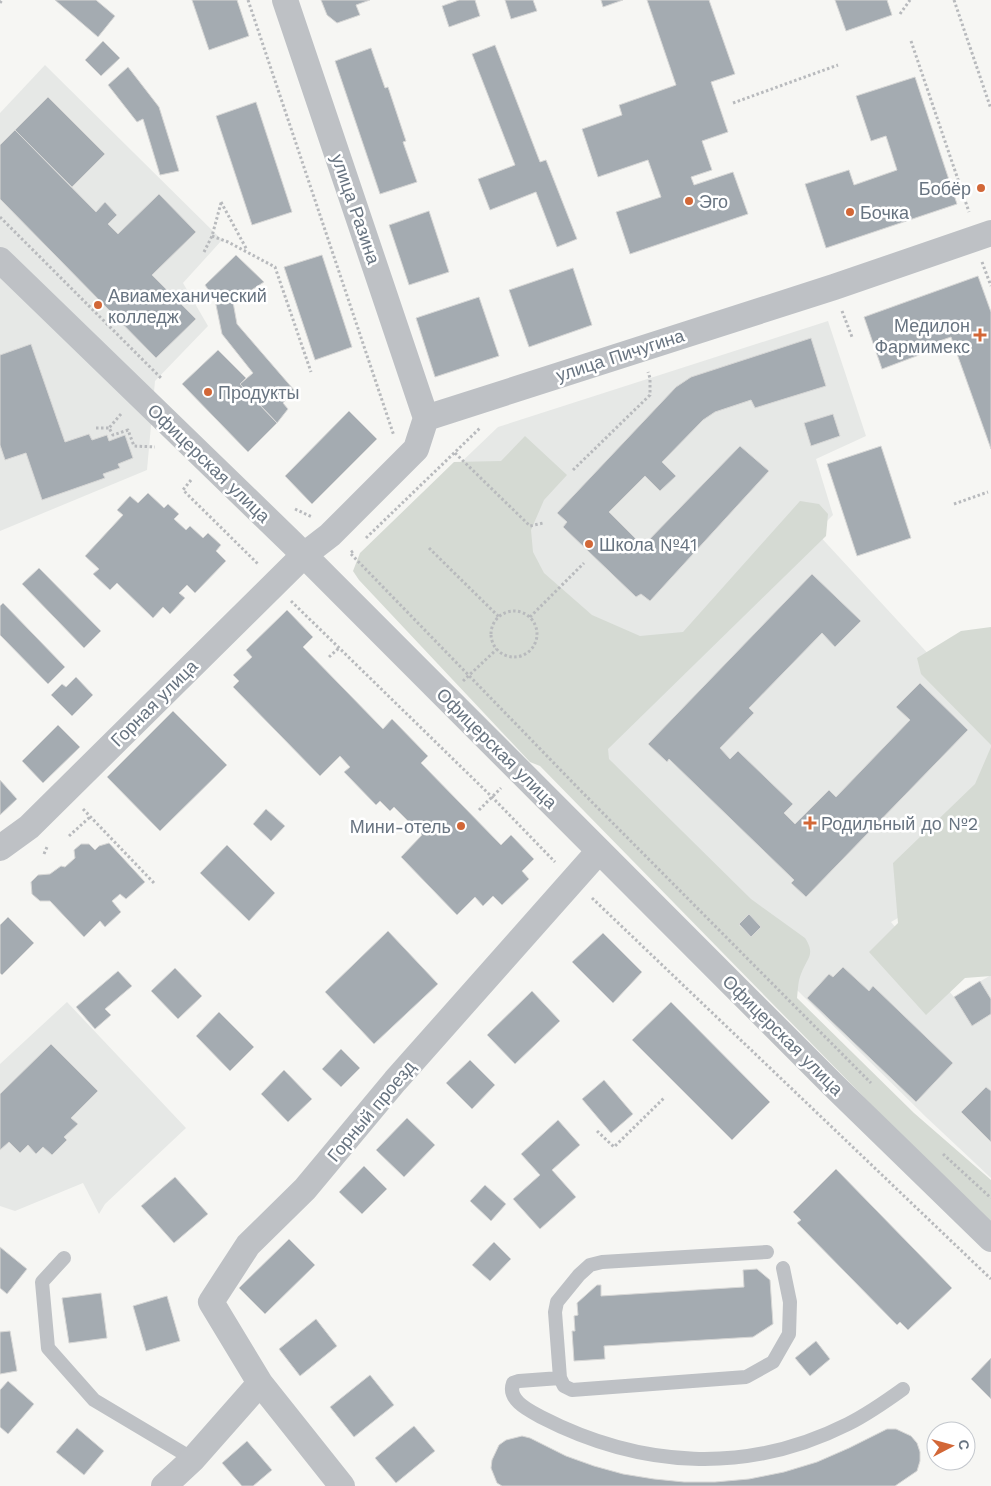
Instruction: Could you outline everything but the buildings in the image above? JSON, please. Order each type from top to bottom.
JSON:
[{"type":"street","name":"улица Разина","points":[[285,0],[426,418]]},
{"type":"street","name":"улица Пичугина","points":[[426,418],[834,287],[991,232]]},
{"type":"street","name":"Офицерская улица","points":[[0,260],[304,555],[833,1085],[991,1239]]},
{"type":"street","points":[[304,555],[330,534],[416,449],[426,418]]},
{"type":"street","name":"Горная улица","points":[[0,848],[29,827],[269,577],[304,555]]},
{"type":"street","name":"Горный проезд","points":[[342,1486],[260,1383],[211,1302],[248,1246],[305,1189],[395,1081],[599,851]]},
{"type":"street","points":[[164,1486],[193,1459],[260,1383]]},
{"type":"lane","points":[[767,1252],[602,1262],[590,1265],[579,1275],[557,1302],[555,1312],[560,1378],[564,1386],[572,1390],[746,1377],[773,1362],[789,1334],[790,1302],[783,1268]]},
{"type":"lane","points":[[64,1258],[42,1282],[48,1348],[94,1400],[193,1459]]},
{"type":"lane","points":[[560,1378],[519,1381],[514,1383],[511,1389],[512,1396],[538,1415],[566,1430],[597,1442],[636,1452],[692,1459],[725,1458],[756,1454],[811,1440],[848,1424],[876,1408],[903,1389]]},
{"type":"path","points":[[248,0],[394,438]]},
{"type":"path","points":[[900,14],[910,0]]},
{"type":"path","points":[[954,0],[991,109]]},
{"type":"path","points":[[912,41],[970,212]]},
{"type":"path","points":[[733,103],[838,66]]},
{"type":"path","points":[[204,252],[212,236],[221,202],[248,252]]},
{"type":"path","points":[[0,217],[166,383]]},
{"type":"path","points":[[212,236],[228,242],[275,267],[311,372]]},
{"type":"path","points":[[982,260],[991,286]]},
{"type":"path","points":[[573,470],[650,395],[650,378],[647,366]]},
{"type":"path","points":[[96,428],[109,428],[121,414]]},
{"type":"path","points":[[364,540],[485,423]]},
{"type":"path","points":[[109,428],[113,435],[128,430],[134,446],[161,447]]},
{"type":"path","points":[[455,453],[530,526],[543,523]]},
{"type":"path","points":[[187,485],[183,490],[573,880],[991,1279]]},
{"type":"path","points":[[954,504],[988,492]]},
{"type":"path","points":[[292,508],[313,517]]},
{"type":"path","points":[[357,546],[350,553],[587,798],[873,1085]]},
{"type":"path","points":[[428,548],[499,617]]},
{"type":"path","points":[[530,617],[584,563]]},
{"type":"path","points":[[515,611],[523,612],[530,617],[536,625],[538,634],[536,643],[530,651],[522,656],[513,657],[504,654],[497,648],[491,632],[499,617],[506,612],[515,611]]},
{"type":"path","points":[[329,658],[339,648]]},
{"type":"path","points":[[446,696],[497,648]]},
{"type":"path","points":[[479,810],[519,770]]},
{"type":"path","points":[[69,836],[90,817],[154,883]]},
{"type":"path","points":[[598,1131],[614,1147],[665,1097]]},
{"type":"path","points":[[943,1153],[991,1198]]},
{"type":"shaded area","name":"Авиамеханический колледж","points":[[45,65],[222,240],[183,283],[208,326],[155,381],[147,470],[0,531],[0,113]]},
{"type":"shaded area","points":[[828,321],[866,436],[816,459],[833,515],[816,532],[991,722],[991,864],[891,922],[954,997],[991,975],[991,1178],[798,991],[363,556],[498,427]]},
{"type":"shaded area","points":[[525,436],[567,475],[544,500],[531,530],[533,552],[544,573],[592,615],[640,636],[683,632],[800,501],[819,504],[828,514],[826,536],[608,749],[609,759],[751,899],[805,938],[810,953],[800,977],[797,998],[914,1113],[991,1180],[991,1227],[540,766],[530,762],[359,580],[353,571],[360,553],[454,462],[501,461]],"holes":[[[749,915],[761,927],[751,937],[739,925]]]},
{"type":"shaded area","points":[[991,627],[991,745],[921,674],[917,658],[961,631]]},
{"type":"shaded area","points":[[991,747],[991,976],[965,978],[926,1015],[869,952],[898,923],[893,863],[975,784]]},
{"type":"shaded area","points":[[67,1002],[186,1128],[105,1204],[99,1214],[83,1183],[15,1211],[0,1206],[0,1064]]},
{"type":"place","name":"Бобёр","points":[[981,188]]},
{"type":"place","name":"Эго","points":[[689,201]]},
{"type":"place","name":"Бочка","points":[[850,212]]},
{"type":"place","name":"Авиамеханический колледж","points":[[98,305]]},
{"type":"place","name":"Медилон Фармимекс","points":[[980,335]]},
{"type":"place","name":"Продукты","points":[[208,392]]},
{"type":"place","name":"Школа №41","points":[[589,544]]},
{"type":"place","name":"Родильный до №2","points":[[810,823]]},
{"type":"place","name":"Мини-отель","points":[[461,826]]}]
